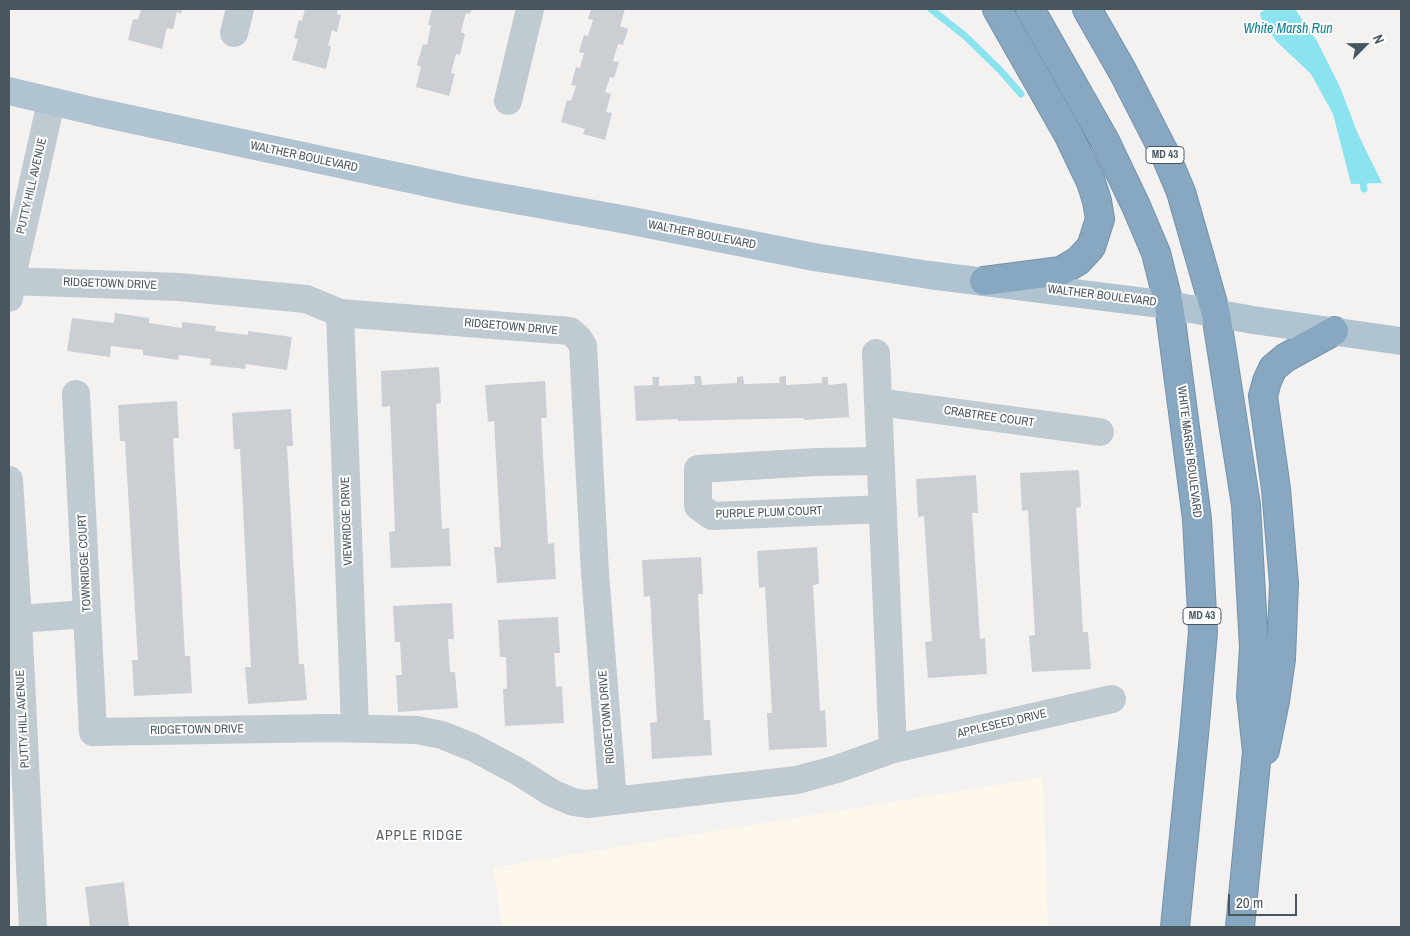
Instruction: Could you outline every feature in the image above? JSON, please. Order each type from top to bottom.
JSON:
[{"type":"highway","points":[[984,281],[1061,271],[1078,261],[1091,247],[1100,219],[1097,201],[1087,174],[1060,119],[997,9]]},
{"type":"highway","name":"WHITE MARSH BOULEVARD","points":[[1030,9],[1105,141],[1136,206],[1156,253],[1169,305],[1197,520],[1203,632],[1175,927]]},
{"type":"highway","name":"MD 43","points":[[1087,9],[1123,72],[1181,192],[1216,314],[1246,505],[1254,647],[1251,696],[1257,752],[1240,927]]},
{"type":"highway","points":[[1253,798],[1275,701],[1284,615],[1284,584],[1280,533],[1263,396],[1273,368],[1285,358],[1334,331]]},
{"type":"main road","name":"WALTHER BOULEVARD","points":[[9,91],[51,102],[466,191],[627,220],[814,257],[929,275],[1169,305],[1216,314],[1401,341]]},
{"type":"street","points":[[508,101],[530,9]]},
{"type":"street","name":"PUTTY HILL AVENUE","points":[[10,290],[51,102]]},
{"type":"street","name":"RIDGETOWN DRIVE","points":[[10,290],[179,286],[306,299],[340,313],[570,331],[583,346],[595,572],[613,801]]},
{"type":"street","name":"VIEWRIDGE DRIVE","points":[[340,313],[354,728]]},
{"type":"street","points":[[876,353],[893,749]]},
{"type":"street","name":"TOWNRIDGE COURT","points":[[76,394],[93,732]]},
{"type":"street","name":"CRABTREE COURT","points":[[878,402],[1100,432]]},
{"type":"street","name":"PURPLE PLUM COURT","points":[[880,461],[816,462],[698,469],[698,506],[712,516],[883,509]]},
{"type":"street","name":"PUTTY HILL AVENUE","points":[[9,492],[18,619],[33,927]]},
{"type":"street","points":[[18,619],[87,614]]},
{"type":"street","name":"APPLESEED DRIVE","points":[[893,749],[1112,699]]},
{"type":"street","name":"RIDGETOWN DRIVE","points":[[93,732],[354,728],[417,730],[442,736],[474,748],[519,772],[552,793],[573,802],[588,804],[797,780],[893,749]]},
{"type":"shaded area","points":[[1043,777],[1048,927],[502,927],[493,868]]},
{"type":"water","name":"White Marsh Run","points":[[1266,9],[1295,9],[1317,41],[1340,87],[1358,134],[1382,183],[1351,184],[1333,114],[1311,74],[1276,41],[1261,18],[1260,13]]},
{"type":"building","points":[[141,9],[182,9],[181,14],[177,12],[173,29],[167,28],[162,49],[128,40],[133,19],[138,20]]},
{"type":"building","points":[[305,9],[338,9],[337,14],[341,15],[337,32],[332,30],[328,46],[331,46],[326,69],[292,60],[298,39],[294,38],[299,20],[302,21]]},
{"type":"building","points":[[432,9],[472,9],[470,14],[466,13],[461,32],[465,34],[460,55],[456,54],[451,73],[455,74],[449,96],[416,87],[421,67],[417,65],[423,44],[427,45],[431,25],[428,25]]},
{"type":"building","points":[[591,9],[625,9],[620,26],[628,29],[623,45],[618,44],[613,61],[619,62],[614,78],[610,77],[605,92],[611,94],[606,112],[612,113],[605,140],[583,134],[585,129],[561,122],[567,100],[571,101],[576,86],[571,85],[576,67],[580,68],[584,53],[579,52],[584,35],[588,36],[593,20],[588,19]]},
{"type":"building","points":[[115,313],[149,318],[149,323],[182,328],[182,322],[216,326],[215,331],[248,335],[248,331],[292,337],[287,370],[246,364],[245,369],[210,365],[211,359],[179,355],[178,360],[143,355],[143,350],[111,346],[110,357],[67,351],[72,318],[114,323]]},
{"type":"building","points":[[439,367],[441,403],[436,404],[442,529],[449,528],[451,566],[391,568],[389,532],[395,531],[390,406],[382,407],[381,371]]},
{"type":"building","points":[[694,376],[701,376],[702,385],[737,383],[737,377],[743,376],[744,384],[780,383],[779,377],[786,376],[786,385],[822,383],[822,377],[828,377],[828,385],[847,383],[849,417],[804,420],[804,418],[636,421],[634,386],[653,385],[652,377],[659,377],[659,386],[695,384]]},
{"type":"building","points":[[545,381],[547,418],[541,418],[548,544],[554,543],[556,579],[497,583],[494,547],[501,547],[494,421],[488,422],[485,385]]},
{"type":"building","points":[[177,401],[179,438],[173,438],[185,656],[190,656],[192,693],[134,696],[132,660],[138,660],[125,441],[120,441],[118,405]]},
{"type":"building","points":[[291,409],[293,446],[287,446],[299,664],[304,664],[307,700],[248,704],[245,667],[251,667],[240,449],[234,449],[232,413]]},
{"type":"building","points":[[1079,470],[1081,507],[1076,508],[1083,632],[1088,632],[1091,669],[1032,672],[1029,636],[1035,635],[1028,510],[1022,511],[1020,473]]},
{"type":"building","points":[[976,475],[978,513],[972,513],[980,639],[985,638],[987,674],[928,678],[925,642],[932,641],[924,516],[918,517],[916,479]]},
{"type":"building","points":[[817,547],[819,584],[813,585],[820,711],[825,710],[827,747],[769,750],[767,713],[772,713],[765,587],[759,588],[757,551]]},
{"type":"building","points":[[701,557],[703,594],[698,594],[704,720],[710,720],[712,755],[652,759],[650,723],[657,722],[650,596],[644,597],[642,560]]},
{"type":"building","points":[[452,603],[454,639],[448,639],[450,672],[455,672],[458,708],[398,712],[396,675],[402,675],[400,642],[395,642],[393,606]]},
{"type":"building","points":[[558,617],[560,653],[554,653],[556,687],[562,686],[564,723],[505,726],[503,689],[507,689],[506,657],[500,657],[498,620]]},
{"type":"building","points":[[124,882],[129,927],[90,927],[85,887]]},
{"type":"waterway","points":[[931,9],[965,36],[1000,70],[1021,94]]},
{"type":"waterway","name":"White Marsh Run","points":[[1362,175],[1364,189]]},
{"type":"district","name":"APPLE RIDGE","points":[[420,836]]}]
